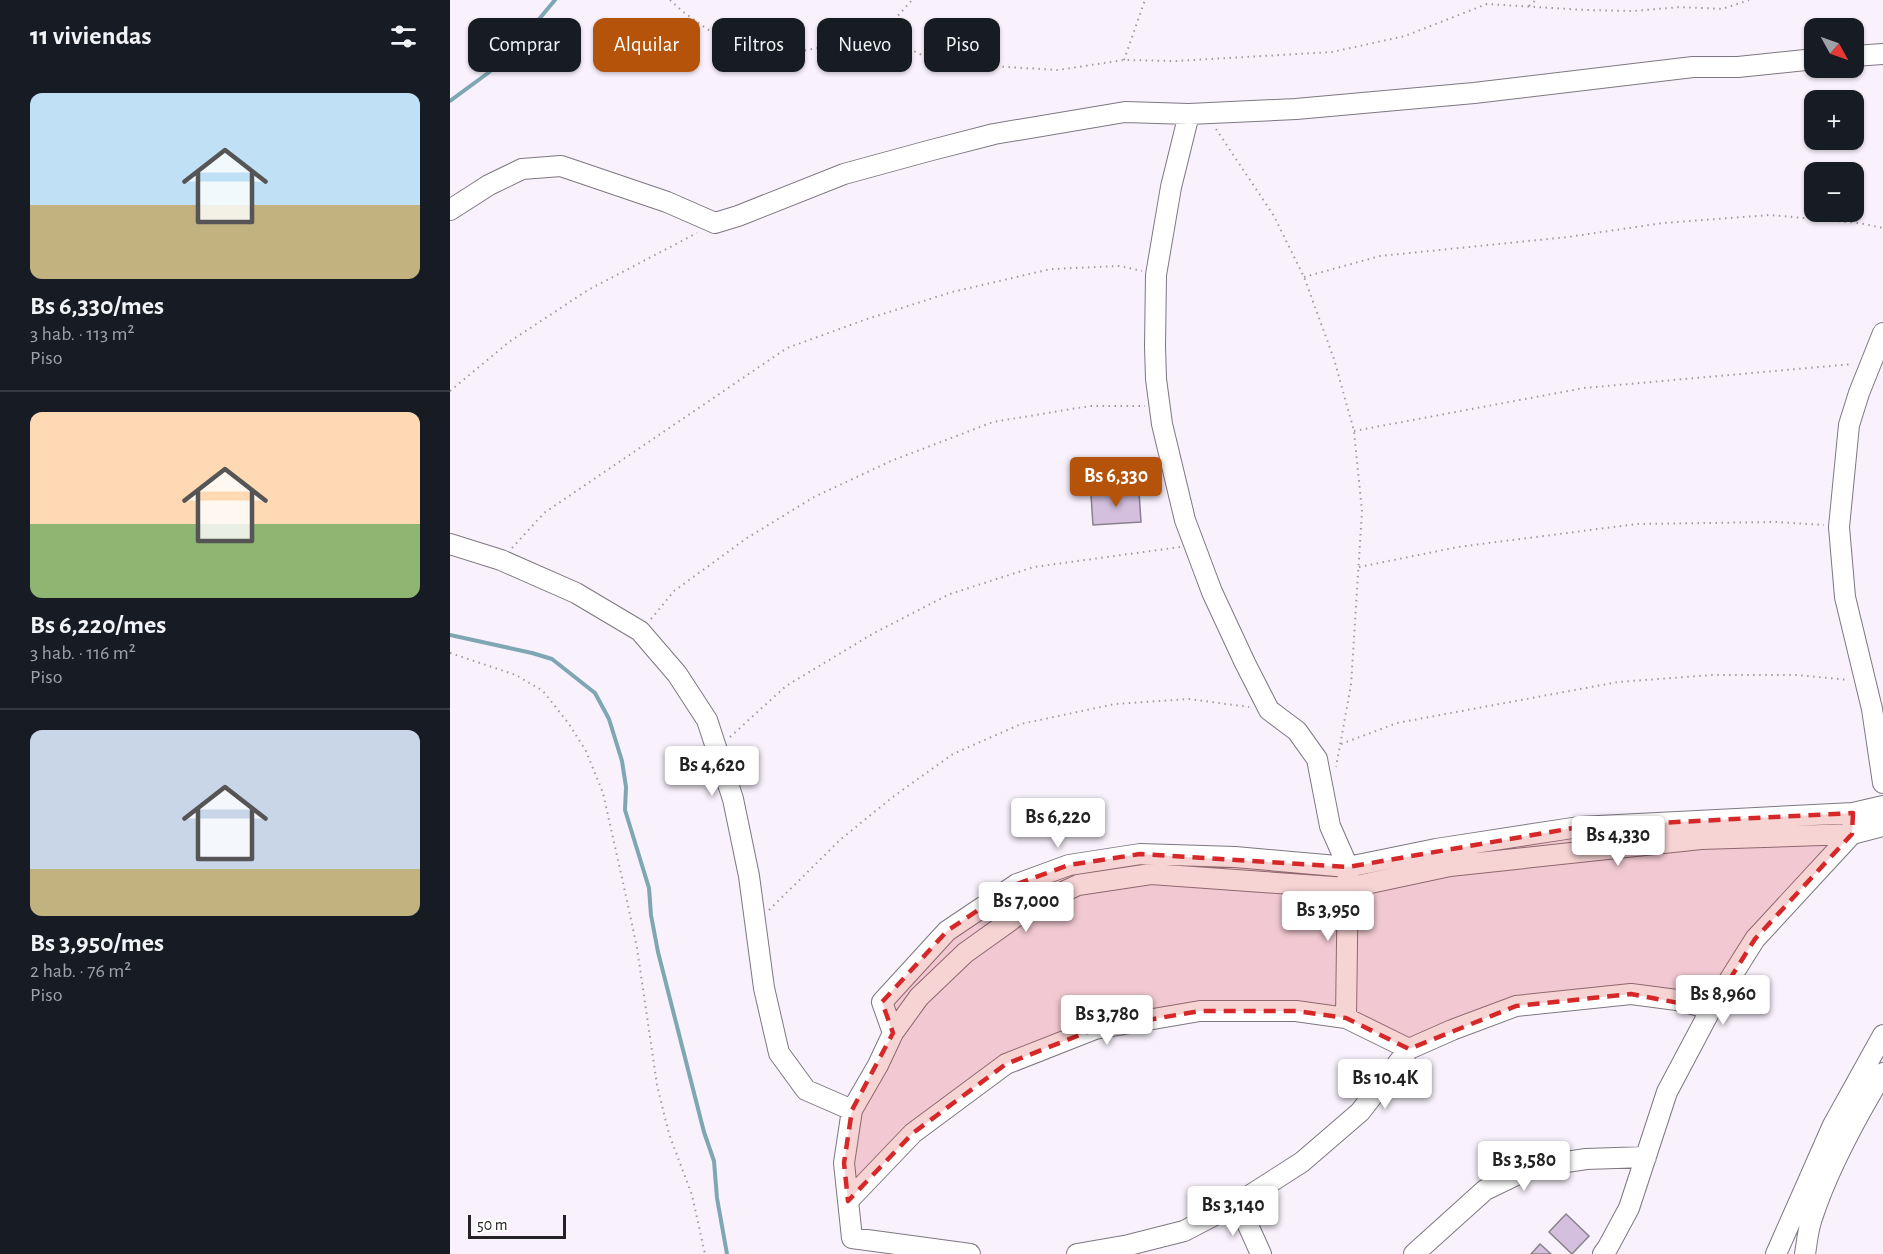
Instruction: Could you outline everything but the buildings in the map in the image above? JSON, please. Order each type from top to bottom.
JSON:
[{"type":"street","points":[[1864,55],[1883,54]]},
{"type":"street","points":[[450,210],[489,185],[522,169],[561,166],[667,202],[716,223],[844,174],[994,134],[1125,112],[1196,113],[1296,109],[1474,93],[1693,67],[1738,67],[1804,60]]},
{"type":"street","points":[[1196,113],[1171,187],[1156,275],[1155,346],[1162,424],[1185,520],[1212,591],[1245,663],[1269,710],[1297,731],[1317,759],[1330,826],[1348,867],[1346,1018]]},
{"type":"street","points":[[1883,333],[1870,362],[1849,425],[1839,527],[1845,597],[1872,709],[1883,783]]},
{"type":"street","points":[[450,544],[501,560],[576,593],[640,631],[677,674],[706,720],[733,799],[749,876],[764,988],[779,1053],[806,1090],[852,1110]]},
{"type":"street","points":[[893,1033],[882,1002],[947,931],[1017,884],[1069,865],[1140,854],[1235,857],[1348,867],[1436,849],[1579,827],[1853,813],[1883,806]]},
{"type":"street","points":[[1603,1254],[1629,1208],[1667,1092],[1711,1009],[1755,939],[1852,834],[1853,813]]},
{"type":"street","points":[[970,1254],[852,1246],[844,1163],[852,1110],[893,1033],[919,997],[965,953],[1028,908],[1078,885],[1151,874],[1347,888],[1462,864],[1701,839],[1852,834],[1883,826]]},
{"type":"street","points":[[1077,1254],[1129,1245],[1184,1231],[1238,1203],[1302,1162],[1359,1112],[1409,1049],[1452,1030],[1516,1006],[1631,994],[1677,1000],[1711,1009]]},
{"type":"street","points":[[848,1201],[914,1133],[1006,1064],[1095,1029],[1200,1011],[1296,1011],[1346,1018],[1409,1049]]},
{"type":"street","points":[[1776,1254],[1833,1125],[1883,1035]]},
{"type":"street","points":[[1805,1254],[1811,1219],[1820,1198],[1864,1104],[1883,1073]]},
{"type":"street","points":[[1414,1254],[1485,1190],[1533,1167],[1586,1159],[1646,1157]]},
{"type":"street","points":[[1238,1203],[1262,1254]]},
{"type":"path","points":[[670,0],[717,36],[755,50],[787,54],[817,48]]},
{"type":"path","points":[[896,18],[912,0]]},
{"type":"path","points":[[1124,60],[1144,0]]},
{"type":"path","points":[[1528,6],[1536,0]]},
{"type":"path","points":[[912,50],[924,56],[990,66],[1058,70],[1124,60],[1176,61],[1332,52],[1405,36],[1487,4],[1634,11],[1680,7],[1722,9],[1749,0]]},
{"type":"path","points":[[1196,113],[1229,146],[1274,216],[1304,277],[1334,359],[1354,432],[1362,511],[1351,685],[1337,766]]},
{"type":"path","points":[[1304,277],[1380,256],[1568,237],[1663,223],[1770,215],[1859,223],[1883,228]]},
{"type":"path","points":[[450,391],[509,342],[588,290],[716,223]]},
{"type":"path","points":[[501,560],[544,513],[787,348],[952,292],[1051,269],[1120,266],[1156,275]]},
{"type":"path","points":[[1354,432],[1584,388],[1803,370],[1870,362]]},
{"type":"path","points":[[640,631],[674,591],[747,538],[814,497],[891,461],[993,422],[1090,406],[1160,406]]},
{"type":"path","points":[[1358,567],[1458,547],[1637,524],[1777,522],[1839,527]]},
{"type":"path","points":[[716,749],[786,686],[874,633],[950,594],[1034,567],[1194,545]]},
{"type":"path","points":[[450,653],[516,675],[543,691],[569,724],[586,751],[603,793],[613,835],[637,948],[657,1084],[669,1134],[692,1195],[705,1254]]},
{"type":"path","points":[[1341,744],[1397,723],[1618,682],[1712,675],[1797,675],[1864,681]]},
{"type":"path","points":[[755,922],[841,839],[894,796],[953,754],[1021,724],[1115,704],[1189,699],[1269,710]]},
{"type":"highlighted area","points":[[1853,813],[1852,834],[1755,939],[1711,1009],[1631,994],[1516,1006],[1409,1049],[1346,1018],[1296,1011],[1200,1011],[1095,1029],[1006,1064],[913,1133],[848,1201],[844,1163],[852,1110],[893,1033],[882,1002],[947,931],[1017,884],[1069,865],[1140,854],[1348,867],[1579,827]]},
{"type":"waterway","points":[[450,101],[510,54],[555,0]]},
{"type":"waterway","points":[[450,635],[552,659],[595,693],[609,719],[622,761],[626,787],[625,810],[649,888],[658,952],[704,1132],[714,1161],[717,1198],[727,1254]]}]
